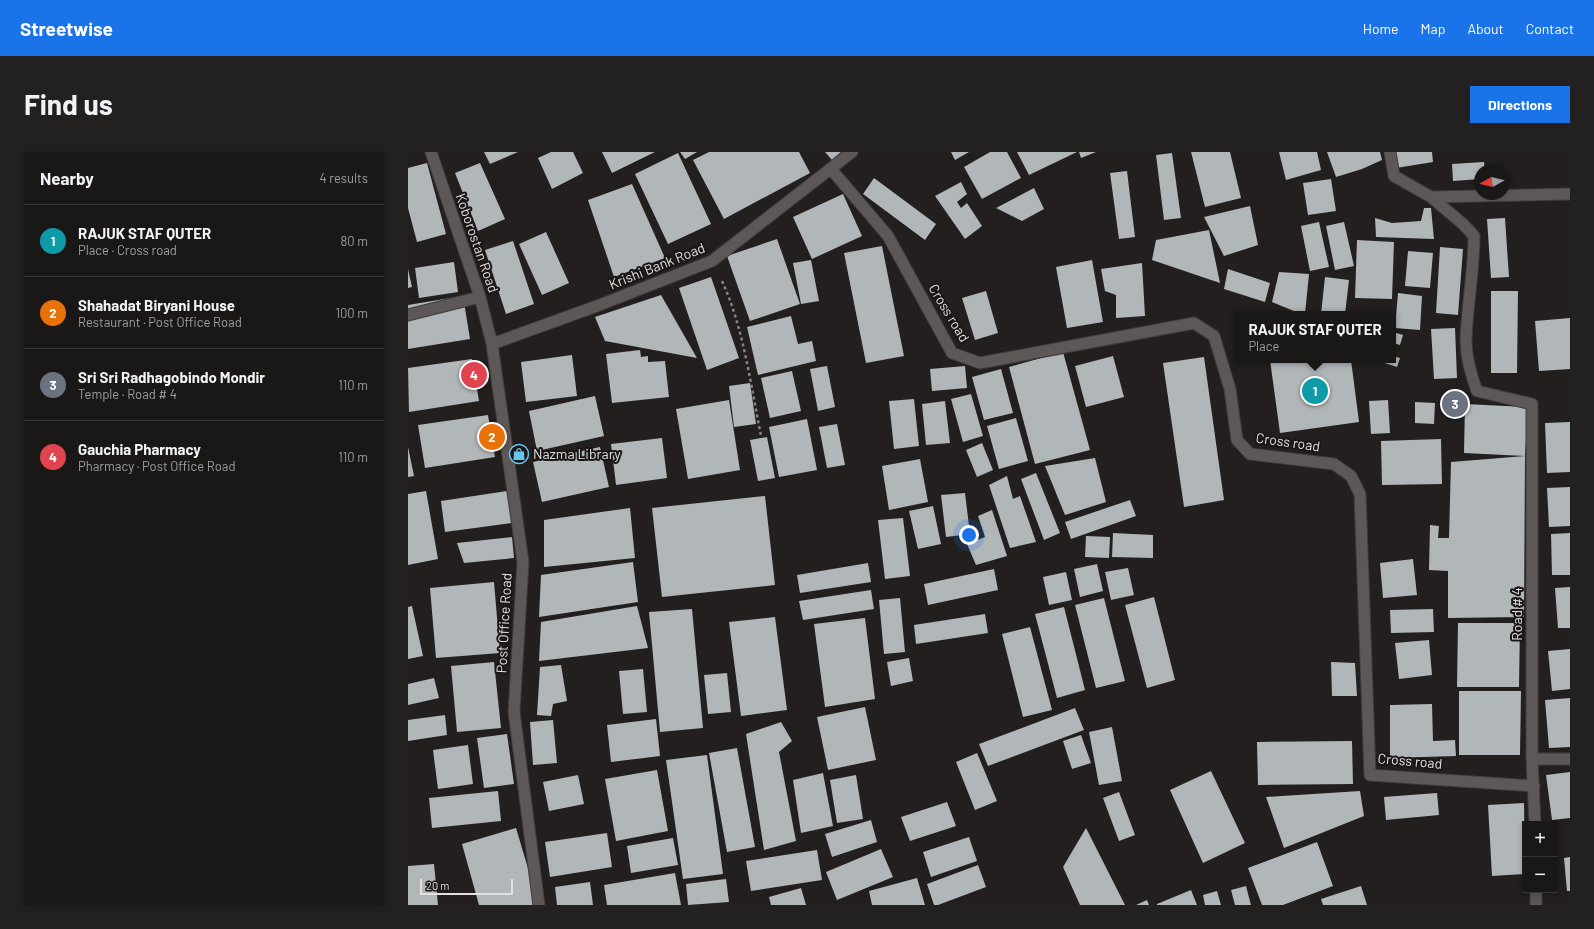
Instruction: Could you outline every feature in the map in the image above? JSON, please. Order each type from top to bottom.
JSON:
[{"type":"street","name":"Koborostan Road","points":[[430,152],[480,297],[492,344]]},
{"type":"street","name":"Krishi Bank Road","points":[[492,344],[597,306],[713,260],[852,152]]},
{"type":"street","points":[[1390,152],[1394,176],[1430,197],[1570,194]]},
{"type":"street","name":"Cross road","points":[[831,169],[888,236],[952,353],[980,363],[1194,323],[1214,336],[1230,389],[1237,440],[1250,454],[1334,464],[1351,476],[1360,494],[1370,775],[1534,786]]},
{"type":"street","name":"Road # 4","points":[[1430,197],[1463,224],[1474,236],[1474,261],[1466,341],[1469,370],[1476,391],[1532,404],[1532,759],[1534,821]]},
{"type":"street","points":[[408,315],[480,297]]},
{"type":"street","name":"Post Office Road","points":[[492,344],[523,562],[514,712],[539,905]]},
{"type":"street","points":[[1532,759],[1570,759]]},
{"type":"street","points":[[1536,893],[1536,905]]},
{"type":"path","points":[[713,260],[728,293],[739,332],[748,367],[760,436]]},
{"type":"building","points":[[484,152],[518,152],[490,164]]},
{"type":"building","points":[[551,152],[573,152],[583,173],[552,189],[538,158]]},
{"type":"building","points":[[602,152],[655,152],[612,173]]},
{"type":"building","points":[[680,152],[697,152],[685,159]]},
{"type":"building","points":[[709,152],[799,152],[810,173],[724,219],[693,160]]},
{"type":"building","points":[[825,152],[841,152],[832,160]]},
{"type":"building","points":[[951,152],[969,152],[955,160]]},
{"type":"building","points":[[990,152],[1007,152],[1021,178],[982,199],[964,167]]},
{"type":"building","points":[[1017,152],[1077,152],[1029,175]]},
{"type":"building","points":[[1079,152],[1096,152],[1081,158]]},
{"type":"building","points":[[1191,152],[1230,152],[1241,198],[1205,207]]},
{"type":"building","points":[[1279,152],[1317,152],[1321,170],[1286,180]]},
{"type":"building","points":[[1327,152],[1380,152],[1382,160],[1362,169],[1336,177]]},
{"type":"building","points":[[1394,152],[1432,152],[1433,162],[1396,168]]},
{"type":"building","points":[[678,153],[711,224],[668,244],[635,174]]},
{"type":"building","points":[[1172,153],[1181,218],[1164,220],[1156,155]]},
{"type":"building","points":[[1484,162],[1484,164],[1474,164],[1474,179],[1453,181],[1452,164]]},
{"type":"building","points":[[427,163],[446,234],[417,242],[408,208],[408,168]]},
{"type":"building","points":[[480,163],[505,219],[478,231],[455,173]]},
{"type":"building","points":[[1127,171],[1135,237],[1119,239],[1110,173]]},
{"type":"building","points":[[874,178],[936,224],[925,240],[863,194]]},
{"type":"building","points":[[1331,179],[1336,211],[1308,215],[1303,183]]},
{"type":"building","points":[[961,182],[967,194],[957,202],[961,208],[967,203],[982,226],[965,239],[935,196]]},
{"type":"building","points":[[632,184],[665,258],[614,277],[588,200]]},
{"type":"building","points":[[1034,188],[1044,209],[1022,221],[996,208]]},
{"type":"building","points":[[843,194],[862,236],[812,259],[793,217]]},
{"type":"building","points":[[1250,206],[1258,245],[1224,256],[1204,217]]},
{"type":"building","points":[[1424,208],[1431,208],[1434,239],[1376,237],[1375,218],[1392,223],[1421,221]]},
{"type":"building","points":[[1505,218],[1509,277],[1491,278],[1487,219]]},
{"type":"building","points":[[1319,222],[1329,267],[1310,271],[1301,226]]},
{"type":"building","points":[[1344,222],[1354,266],[1335,270],[1326,226]]},
{"type":"building","points":[[1209,230],[1220,283],[1152,260],[1156,240]]},
{"type":"building","points":[[546,232],[569,283],[542,295],[519,244]]},
{"type":"building","points":[[777,239],[800,304],[750,321],[727,256]]},
{"type":"building","points":[[1357,240],[1394,242],[1392,299],[1355,298]]},
{"type":"building","points":[[513,241],[534,304],[506,314],[485,250]]},
{"type":"building","points":[[882,246],[904,356],[866,363],[844,253]]},
{"type":"building","points":[[1440,247],[1463,249],[1458,315],[1436,313]]},
{"type":"building","points":[[1408,251],[1433,253],[1430,288],[1405,286]]},
{"type":"building","points":[[811,260],[819,301],[801,304],[793,263]]},
{"type":"building","points":[[1092,260],[1103,322],[1067,328],[1056,267]]},
{"type":"building","points":[[454,262],[458,292],[419,298],[415,268]]},
{"type":"building","points":[[1142,263],[1145,316],[1116,318],[1116,295],[1105,291],[1101,269]]},
{"type":"building","points":[[408,269],[412,287],[408,288]]},
{"type":"building","points":[[1228,269],[1270,283],[1265,302],[1224,289]]},
{"type":"building","points":[[1279,272],[1309,274],[1305,311],[1294,311],[1272,302]]},
{"type":"building","points":[[711,277],[739,358],[707,370],[679,288]]},
{"type":"building","points":[[1325,277],[1349,280],[1345,311],[1321,311]]},
{"type":"building","points":[[986,291],[998,333],[975,340],[962,298]]},
{"type":"building","points":[[1491,291],[1518,291],[1517,373],[1491,373]]},
{"type":"building","points":[[1398,293],[1422,296],[1420,330],[1396,328]]},
{"type":"building","points":[[661,295],[697,358],[605,341],[595,317]]},
{"type":"building","points":[[463,296],[470,339],[408,349],[408,305]]},
{"type":"building","points":[[791,316],[798,344],[812,341],[816,361],[758,375],[747,327]]},
{"type":"building","points":[[1570,318],[1570,369],[1539,371],[1535,321]]},
{"type":"building","points":[[1455,328],[1457,378],[1434,379],[1431,329]]},
{"type":"building","points":[[1396,333],[1403,335],[1400,345],[1396,344]]},
{"type":"building","points":[[640,350],[641,357],[648,356],[648,362],[665,361],[669,397],[612,403],[606,354]]},
{"type":"building","points":[[1063,352],[1090,450],[1035,464],[1009,367]]},
{"type":"building","points":[[572,355],[577,396],[526,402],[521,362]]},
{"type":"building","points":[[1113,356],[1124,397],[1086,407],[1075,366]]},
{"type":"building","points":[[1204,357],[1224,500],[1184,507],[1163,363]]},
{"type":"building","points":[[1396,357],[1400,358],[1397,367],[1384,363],[1396,363]]},
{"type":"building","points":[[472,359],[479,401],[409,412],[408,368]]},
{"type":"building","points":[[1270,363],[1351,363],[1359,422],[1280,433]]},
{"type":"building","points":[[827,366],[835,407],[818,411],[810,369]]},
{"type":"building","points":[[965,366],[967,388],[932,391],[930,369]]},
{"type":"building","points":[[1001,369],[1013,413],[984,420],[972,377]]},
{"type":"building","points":[[792,371],[801,411],[770,418],[761,378]]},
{"type":"building","points":[[750,383],[756,424],[734,427],[729,386]]},
{"type":"building","points":[[971,394],[983,436],[963,442],[951,399]]},
{"type":"building","points":[[595,396],[604,436],[537,451],[529,411]]},
{"type":"building","points":[[914,399],[919,446],[894,449],[889,401]]},
{"type":"building","points":[[729,400],[740,470],[688,479],[676,409]]},
{"type":"building","points":[[1388,400],[1390,433],[1371,434],[1369,401]]},
{"type":"building","points":[[945,401],[950,443],[926,445],[922,404]]},
{"type":"building","points":[[1415,402],[1435,403],[1434,424],[1415,423]]},
{"type":"building","points":[[1465,404],[1528,407],[1525,456],[1464,453]]},
{"type":"building","points":[[488,415],[495,457],[425,468],[418,425]]},
{"type":"building","points":[[1016,418],[1028,461],[999,469],[987,426]]},
{"type":"building","points":[[807,419],[817,470],[779,477],[769,427]]},
{"type":"building","points":[[1570,422],[1570,472],[1547,473],[1545,423]]},
{"type":"building","points":[[837,424],[845,465],[827,468],[819,427]]},
{"type":"building","points":[[767,437],[775,478],[758,481],[750,440]]},
{"type":"building","points":[[662,438],[667,478],[616,485],[611,444]]},
{"type":"building","points":[[1441,439],[1442,484],[1382,485],[1381,441]]},
{"type":"building","points":[[982,443],[993,470],[977,477],[966,450]]},
{"type":"building","points":[[408,447],[414,476],[408,477]]},
{"type":"building","points":[[600,447],[609,487],[542,502],[533,462]]},
{"type":"building","points":[[1525,456],[1524,617],[1448,618],[1448,571],[1429,570],[1430,525],[1439,526],[1438,538],[1449,538],[1451,462]]},
{"type":"building","points":[[1095,458],[1106,502],[1065,515],[1045,466]]},
{"type":"building","points":[[920,459],[928,502],[889,510],[882,466]]},
{"type":"building","points":[[1036,473],[1060,533],[1044,540],[1021,479]]},
{"type":"building","points":[[1007,476],[1013,499],[1020,496],[1036,542],[1010,548],[989,485]]},
{"type":"building","points":[[1570,487],[1570,526],[1549,527],[1547,488]]},
{"type":"building","points":[[426,491],[438,559],[408,565],[408,494]]},
{"type":"building","points":[[507,491],[512,523],[445,532],[441,501]]},
{"type":"building","points":[[965,493],[970,534],[946,537],[941,495]]},
{"type":"building","points":[[765,496],[775,585],[662,597],[652,508]]},
{"type":"building","points":[[1130,500],[1136,516],[1071,539],[1065,522]]},
{"type":"building","points":[[933,506],[941,544],[918,549],[909,511]]},
{"type":"building","points":[[630,508],[635,558],[544,567],[544,520]]},
{"type":"building","points":[[992,510],[1007,556],[976,565],[967,544],[985,537],[978,516]]},
{"type":"building","points":[[903,518],[910,576],[885,579],[878,520]]},
{"type":"building","points":[[1113,533],[1153,535],[1153,558],[1112,557]]},
{"type":"building","points":[[1570,533],[1570,575],[1552,575],[1551,534]]},
{"type":"building","points":[[1086,536],[1110,537],[1109,558],[1085,557]]},
{"type":"building","points":[[512,537],[514,558],[464,563],[457,543]]},
{"type":"building","points":[[1413,559],[1417,595],[1383,598],[1380,563]]},
{"type":"building","points":[[633,562],[638,602],[539,617],[541,575]]},
{"type":"building","points":[[868,563],[871,582],[800,593],[797,575]]},
{"type":"building","points":[[1097,564],[1103,591],[1080,597],[1074,569]]},
{"type":"building","points":[[1128,568],[1134,595],[1111,600],[1105,572]]},
{"type":"building","points":[[994,569],[998,590],[928,605],[924,584]]},
{"type":"building","points":[[1066,572],[1072,600],[1049,605],[1043,577]]},
{"type":"building","points":[[494,582],[500,653],[436,658],[430,588]]},
{"type":"building","points":[[1570,587],[1570,628],[1558,628],[1555,588]]},
{"type":"building","points":[[871,590],[874,609],[803,620],[799,601]]},
{"type":"building","points":[[1154,597],[1175,680],[1147,688],[1125,605]]},
{"type":"building","points":[[900,598],[905,652],[884,654],[879,600]]},
{"type":"building","points":[[1104,598],[1125,681],[1096,688],[1075,605]]},
{"type":"building","points":[[412,606],[423,656],[408,659],[408,607]]},
{"type":"building","points":[[637,606],[648,648],[539,661],[541,622]]},
{"type":"building","points":[[1064,607],[1085,690],[1057,698],[1035,614]]},
{"type":"building","points":[[692,609],[703,728],[660,732],[649,612]]},
{"type":"building","points":[[1433,609],[1434,632],[1391,633],[1390,610]]},
{"type":"building","points":[[985,614],[988,633],[916,644],[914,625]]},
{"type":"building","points":[[775,617],[787,710],[741,716],[729,622]]},
{"type":"building","points":[[865,618],[875,699],[825,707],[814,624]]},
{"type":"building","points":[[1458,623],[1520,623],[1519,687],[1457,687]]},
{"type":"building","points":[[1030,627],[1052,710],[1023,717],[1002,634]]},
{"type":"building","points":[[1429,640],[1432,675],[1399,679],[1395,643]]},
{"type":"building","points":[[1570,649],[1570,689],[1552,691],[1548,651]]},
{"type":"building","points":[[909,658],[913,681],[891,686],[887,662]]},
{"type":"building","points":[[494,662],[501,728],[457,732],[451,666]]},
{"type":"building","points":[[1331,662],[1355,663],[1357,696],[1332,696]]},
{"type":"building","points":[[561,665],[567,701],[553,704],[551,716],[537,715],[540,667]]},
{"type":"building","points":[[643,669],[647,712],[623,714],[619,671]]},
{"type":"building","points":[[727,673],[731,712],[708,714],[704,675]]},
{"type":"building","points":[[434,678],[439,698],[408,705],[408,684]]},
{"type":"building","points":[[1459,691],[1521,691],[1520,755],[1459,755]]},
{"type":"building","points":[[1570,698],[1570,747],[1549,748],[1545,700]]},
{"type":"building","points":[[1432,704],[1433,741],[1455,740],[1456,756],[1390,758],[1390,705]]},
{"type":"building","points":[[865,707],[876,760],[828,770],[817,717]]},
{"type":"building","points":[[1075,708],[1084,730],[988,766],[979,744]]},
{"type":"building","points":[[445,715],[447,735],[408,741],[408,720]]},
{"type":"building","points":[[656,719],[660,756],[611,762],[607,725]]},
{"type":"building","points":[[553,720],[557,763],[533,765],[530,722]]},
{"type":"building","points":[[781,722],[792,741],[779,752],[796,841],[764,850],[746,734]]},
{"type":"building","points":[[1112,727],[1122,781],[1099,785],[1089,732]]},
{"type":"building","points":[[507,734],[514,784],[484,788],[477,738]]},
{"type":"building","points":[[1081,735],[1091,763],[1072,769],[1063,741]]},
{"type":"building","points":[[1352,741],[1353,784],[1258,785],[1257,742]]},
{"type":"building","points":[[468,745],[473,784],[438,789],[433,750]]},
{"type":"building","points":[[737,748],[755,847],[727,852],[709,753]]},
{"type":"building","points":[[977,753],[997,801],[975,810],[956,762]]},
{"type":"building","points":[[707,755],[723,874],[683,879],[666,760]]},
{"type":"building","points":[[657,770],[668,831],[616,841],[605,779]]},
{"type":"building","points":[[1211,771],[1245,843],[1203,863],[1170,790]]},
{"type":"building","points":[[1570,772],[1570,818],[1552,820],[1546,775]]},
{"type":"building","points":[[823,773],[833,826],[801,833],[793,780]]},
{"type":"building","points":[[578,775],[584,804],[549,811],[543,782]]},
{"type":"building","points":[[856,775],[863,819],[837,823],[830,780]]},
{"type":"building","points":[[498,791],[501,821],[432,828],[429,798]]},
{"type":"building","points":[[1360,791],[1364,816],[1284,848],[1266,797]]},
{"type":"building","points":[[1119,792],[1135,835],[1119,841],[1103,798]]},
{"type":"building","points":[[1437,793],[1439,815],[1386,820],[1384,797]]},
{"type":"building","points":[[947,802],[956,826],[910,841],[901,817]]},
{"type":"building","points":[[1524,803],[1524,821],[1522,821],[1522,874],[1492,876],[1488,805]]},
{"type":"building","points":[[871,820],[877,842],[832,857],[825,834]]},
{"type":"building","points":[[516,828],[539,905],[479,905],[462,844]]},
{"type":"building","points":[[1086,828],[1125,905],[1080,905],[1063,867]]},
{"type":"building","points":[[607,833],[612,867],[550,877],[545,842]]},
{"type":"building","points":[[969,837],[977,861],[931,877],[923,852]]},
{"type":"building","points":[[673,838],[678,865],[631,873],[627,846]]},
{"type":"building","points":[[1317,842],[1333,886],[1283,905],[1262,905],[1248,868]]},
{"type":"building","points":[[881,849],[893,877],[837,900],[826,872]]},
{"type":"building","points":[[817,850],[822,880],[751,891],[746,861]]},
{"type":"building","points":[[1570,857],[1570,891],[1567,891],[1564,858]]},
{"type":"building","points":[[434,864],[438,905],[408,905],[408,866]]},
{"type":"building","points":[[978,865],[986,887],[938,905],[934,905],[927,884]]},
{"type":"building","points":[[675,873],[681,905],[607,905],[604,885]]},
{"type":"building","points":[[917,878],[925,905],[872,905],[869,891]]},
{"type":"building","points":[[726,879],[729,902],[688,905],[686,884]]},
{"type":"building","points":[[590,882],[593,905],[557,905],[555,887]]},
{"type":"building","points":[[1246,886],[1251,905],[1235,905],[1231,890]]},
{"type":"building","points":[[1361,886],[1367,905],[1323,905],[1321,899]]},
{"type":"building","points":[[801,888],[806,905],[771,905],[769,897]]},
{"type":"building","points":[[1191,890],[1197,905],[1157,905],[1157,904]]},
{"type":"building","points":[[1217,891],[1221,905],[1205,905],[1203,895]]},
{"type":"building","points":[[1147,900],[1149,905],[1136,905]]},
{"type":"place","name":"Gauchia Pharmacy","points":[[474,375]]},
{"type":"place","name":"RAJUK STAF QUTER","points":[[1315,391]]},
{"type":"place","name":"Sri Sri Radhagobindo Mondir","points":[[1455,404]]},
{"type":"place","name":"Shahadat Biryani House","points":[[492,437]]},
{"type":"place","name":"Nazma Library","points":[[519,454]]}]
